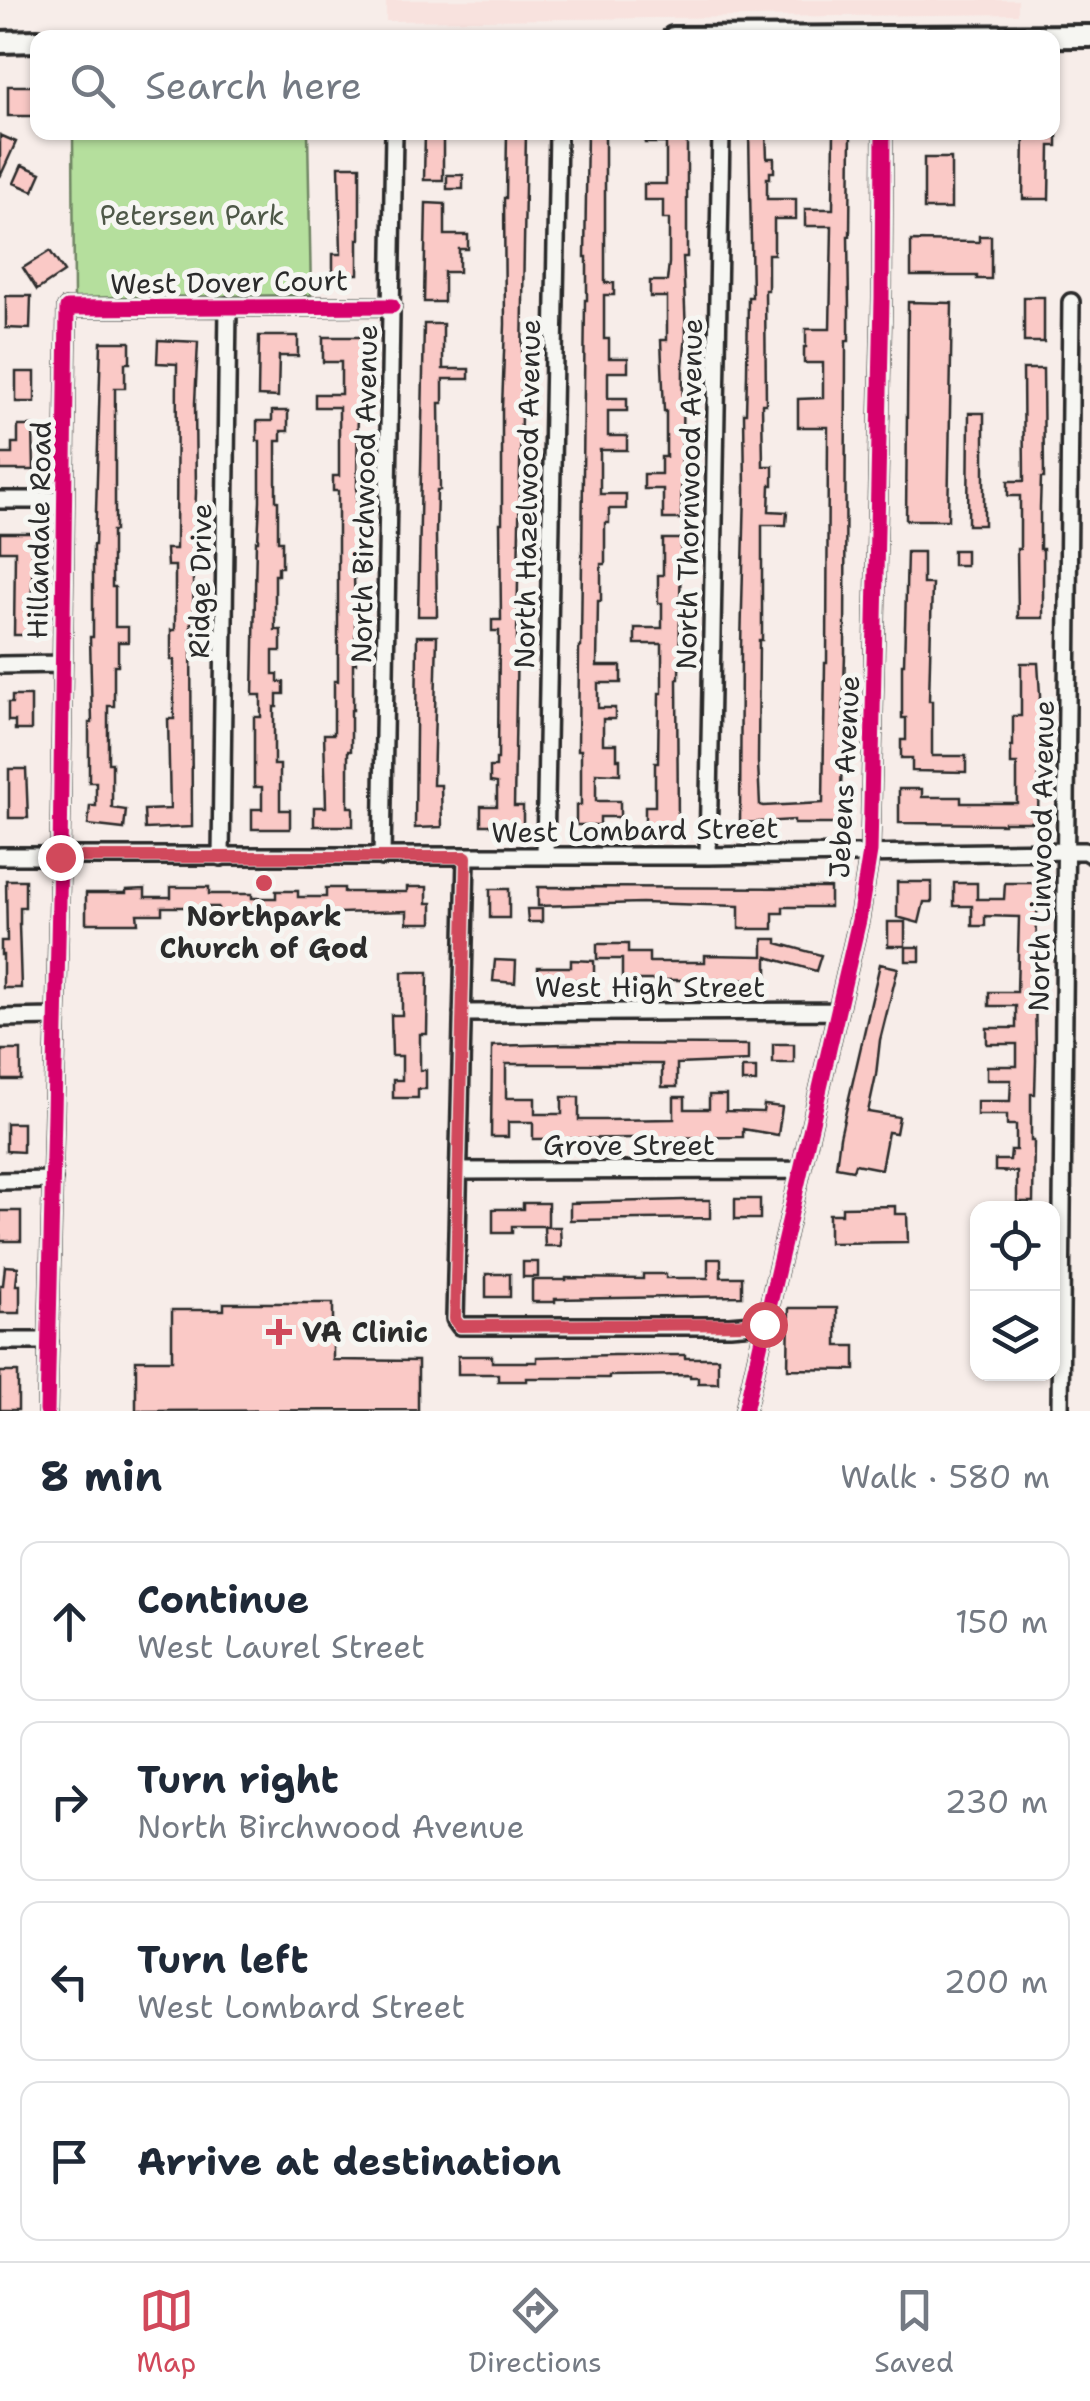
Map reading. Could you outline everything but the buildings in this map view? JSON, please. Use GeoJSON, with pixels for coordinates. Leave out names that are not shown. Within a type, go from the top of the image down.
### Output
{"type":"FeatureCollection","features":[{"type":"Feature","properties":{"kind":"street"},"geometry":{"type":"LineString","coordinates":[[1060,36],[1090,36]]}},
{"type":"Feature","properties":{"kind":"street"},"geometry":{"type":"LineString","coordinates":[[0,42],[30,42]]}},
{"type":"Feature","properties":{"kind":"street","name":"North Birchwood Avenue"},"geometry":{"type":"LineString","coordinates":[[382,857],[394,140]]}},
{"type":"Feature","properties":{"kind":"street","name":"North Hazelwood Avenue"},"geometry":{"type":"LineString","coordinates":[[545,856],[558,140]]}},
{"type":"Feature","properties":{"kind":"street","name":"North Thornwood Avenue"},"geometry":{"type":"LineString","coordinates":[[708,856],[721,140]]}},
{"type":"Feature","properties":{"kind":"street","name":"Jebens Avenue"},"geometry":{"type":"LineString","coordinates":[[745,1411],[859,920],[870,852],[883,140]]}},
{"type":"Feature","properties":{"kind":"street","name":"North Linwood Avenue"},"geometry":{"type":"LineString","coordinates":[[1060,1411],[1071,302]]}},
{"type":"Feature","properties":{"kind":"street","name":"Ridge Drive"},"geometry":{"type":"LineString","coordinates":[[221,857],[228,306]]}},
{"type":"Feature","properties":{"kind":"street","name":"West Dover Court"},"geometry":{"type":"LineString","coordinates":[[67,308],[392,306]]}},
{"type":"Feature","properties":{"kind":"street","name":"Hillandale Road"},"geometry":{"type":"LineString","coordinates":[[47,1411],[67,308]]}},
{"type":"Feature","properties":{"kind":"street"},"geometry":{"type":"LineString","coordinates":[[0,500],[64,500]]}},
{"type":"Feature","properties":{"kind":"street"},"geometry":{"type":"LineString","coordinates":[[0,665],[62,664]]}},
{"type":"Feature","properties":{"kind":"street","name":"West Lombard Street"},"geometry":{"type":"LineString","coordinates":[[0,856],[708,856],[1066,850],[1090,854]]}},
{"type":"Feature","properties":{"kind":"street"},"geometry":{"type":"LineString","coordinates":[[466,857],[455,1319],[460,1326],[764,1324]]}},
{"type":"Feature","properties":{"kind":"street","name":"West High Street"},"geometry":{"type":"LineString","coordinates":[[462,1013],[838,1011]]}},
{"type":"Feature","properties":{"kind":"street"},"geometry":{"type":"LineString","coordinates":[[0,1018],[56,1018]]}},
{"type":"Feature","properties":{"kind":"street","name":"Grove Street"},"geometry":{"type":"LineString","coordinates":[[458,1171],[801,1170]]}},
{"type":"Feature","properties":{"kind":"street"},"geometry":{"type":"LineString","coordinates":[[0,1180],[52,1180]]}},
{"type":"Feature","properties":{"kind":"street"},"geometry":{"type":"LineString","coordinates":[[0,1341],[49,1341]]}},
{"type":"Feature","properties":{"kind":"shaded area"},"geometry":{"type":"Polygon","coordinates":[[[386,0],[1018,0],[1018,14],[386,21],[386,0]]]}},
{"type":"Feature","properties":{"kind":"green space","name":"Petersen Park"},"geometry":{"type":"Polygon","coordinates":[[[73,140],[308,140],[311,295],[74,298],[73,140]]]}},
{"type":"Feature","properties":{"kind":"cycle path"},"geometry":{"type":"LineString","coordinates":[[745,1411],[859,920],[870,852],[883,140]]}},
{"type":"Feature","properties":{"kind":"cycle path"},"geometry":{"type":"LineString","coordinates":[[47,1411],[67,308],[392,306]]}},
{"type":"Feature","properties":{"kind":"place","name":"Northpark Church of God"},"geometry":{"type":"Point","coordinates":[264,883]}},
{"type":"Feature","properties":{"kind":"place","name":"VA Clinic"},"geometry":{"type":"Point","coordinates":[279,1332]}},
{"type":"Feature","properties":{"kind":"route"},"geometry":{"type":"LineString","coordinates":[[60,857],[466,857],[455,1319],[460,1326],[764,1324]]}}]}
